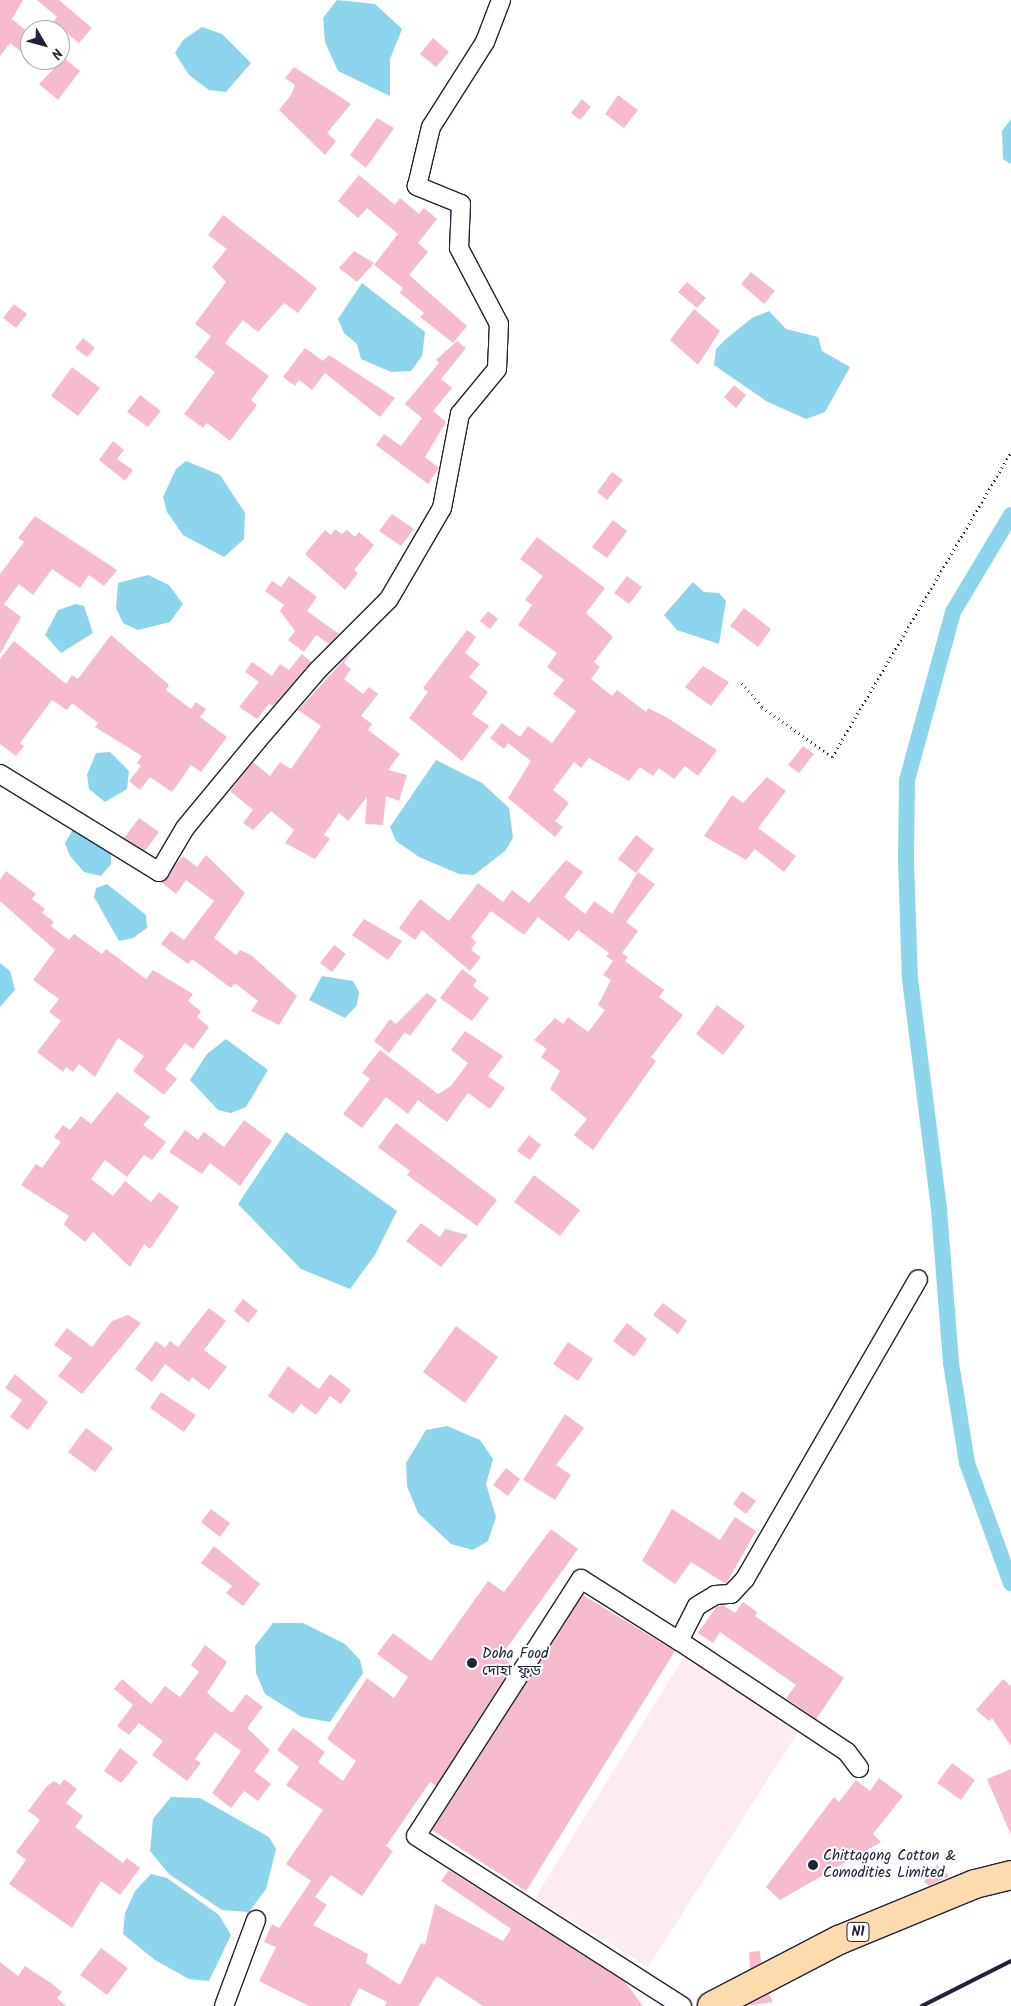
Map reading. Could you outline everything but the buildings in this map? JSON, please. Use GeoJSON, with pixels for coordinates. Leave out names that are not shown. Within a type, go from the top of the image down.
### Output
{"type":"FeatureCollection","features":[{"type":"Feature","properties":{"kind":"highway","name":"N1"},"geometry":{"type":"LineString","coordinates":[[712,2006],[840,1940],[975,1884],[1011,1874]]}},
{"type":"Feature","properties":{"kind":"street"},"geometry":{"type":"LineString","coordinates":[[0,774],[159,872],[185,828],[257,741],[318,670],[389,599],[442,508],[460,414],[497,369],[499,324],[459,248],[461,204],[417,186],[431,127],[485,42],[501,0]]}},
{"type":"Feature","properties":{"kind":"street"},"geometry":{"type":"LineString","coordinates":[[679,1641],[697,1606],[715,1595],[731,1594],[745,1579],[918,1279]]}},
{"type":"Feature","properties":{"kind":"street"},"geometry":{"type":"LineString","coordinates":[[682,2006],[416,1836],[580,1579],[679,1641],[847,1752],[859,1768]]}},
{"type":"Feature","properties":{"kind":"street"},"geometry":{"type":"LineString","coordinates":[[224,2006],[256,1920]]}},
{"type":"Feature","properties":{"kind":"path"},"geometry":{"type":"LineString","coordinates":[[742,683],[762,708],[832,757],[1011,452]]}},
{"type":"Feature","properties":{"kind":"shaded area"},"geometry":{"type":"Polygon","coordinates":[[[685,1655],[800,1729],[648,1967],[535,1898],[685,1655]]]}},
{"type":"Feature","properties":{"kind":"water"},"geometry":{"type":"Polygon","coordinates":[[[337,0],[375,4],[402,29],[390,59],[390,96],[338,71],[325,42],[323,18],[337,0]]]}},
{"type":"Feature","properties":{"kind":"water"},"geometry":{"type":"Polygon","coordinates":[[[202,27],[222,34],[251,63],[226,92],[209,90],[189,75],[175,53],[183,40],[202,27]]]}},
{"type":"Feature","properties":{"kind":"water"},"geometry":{"type":"Polygon","coordinates":[[[1011,119],[1011,164],[1003,159],[1002,131],[1011,119]]]}},
{"type":"Feature","properties":{"kind":"water"},"geometry":{"type":"Polygon","coordinates":[[[362,283],[425,332],[422,356],[411,371],[391,372],[361,359],[357,344],[344,333],[338,319],[362,283]]]}},
{"type":"Feature","properties":{"kind":"water"},"geometry":{"type":"Polygon","coordinates":[[[769,311],[786,329],[818,337],[822,351],[850,367],[825,412],[806,419],[766,401],[714,365],[716,349],[726,339],[752,318],[769,311]]]}},
{"type":"Feature","properties":{"kind":"water"},"geometry":{"type":"Polygon","coordinates":[[[186,461],[220,475],[245,513],[244,539],[224,557],[183,535],[167,512],[163,497],[176,469],[186,461]]]}},
{"type":"Feature","properties":{"kind":"water"},"geometry":{"type":"Polygon","coordinates":[[[148,575],[169,585],[183,604],[170,622],[138,630],[123,623],[116,608],[118,583],[148,575]]]}},
{"type":"Feature","properties":{"kind":"water"},"geometry":{"type":"Polygon","coordinates":[[[693,582],[704,592],[719,593],[726,601],[719,644],[677,630],[664,615],[693,582]]]}},
{"type":"Feature","properties":{"kind":"water"},"geometry":{"type":"Polygon","coordinates":[[[76,604],[84,606],[93,633],[61,653],[45,635],[58,610],[76,604]]]}},
{"type":"Feature","properties":{"kind":"water"},"geometry":{"type":"Polygon","coordinates":[[[110,752],[129,771],[127,789],[105,802],[89,789],[87,775],[96,753],[110,752]]]}},
{"type":"Feature","properties":{"kind":"water"},"geometry":{"type":"Polygon","coordinates":[[[436,760],[482,783],[509,808],[513,838],[505,851],[474,875],[459,874],[419,857],[396,841],[390,827],[436,760]]]}},
{"type":"Feature","properties":{"kind":"water"},"geometry":{"type":"Polygon","coordinates":[[[75,826],[111,853],[111,864],[101,876],[84,872],[70,856],[65,843],[75,826]]]}},
{"type":"Feature","properties":{"kind":"water"},"geometry":{"type":"Polygon","coordinates":[[[107,884],[146,915],[147,928],[133,938],[119,941],[94,897],[96,888],[107,884]]]}},
{"type":"Feature","properties":{"kind":"water"},"geometry":{"type":"Polygon","coordinates":[[[0,963],[10,971],[15,990],[0,1007],[0,963]]]}},
{"type":"Feature","properties":{"kind":"water"},"geometry":{"type":"Polygon","coordinates":[[[322,976],[353,981],[359,992],[357,1005],[345,1018],[309,1000],[322,976]]]}},
{"type":"Feature","properties":{"kind":"water"},"geometry":{"type":"Polygon","coordinates":[[[226,1039],[268,1070],[246,1107],[231,1113],[218,1110],[190,1080],[207,1054],[226,1039]]]}},
{"type":"Feature","properties":{"kind":"water"},"geometry":{"type":"Polygon","coordinates":[[[286,1132],[397,1211],[375,1255],[350,1289],[301,1269],[238,1204],[286,1132]]]}},
{"type":"Feature","properties":{"kind":"water"},"geometry":{"type":"Polygon","coordinates":[[[447,1426],[480,1440],[493,1459],[486,1484],[496,1517],[488,1541],[473,1550],[451,1544],[418,1513],[407,1486],[406,1463],[426,1430],[447,1426]]]}},
{"type":"Feature","properties":{"kind":"water"},"geometry":{"type":"Polygon","coordinates":[[[273,1623],[303,1623],[345,1644],[360,1660],[363,1673],[330,1722],[302,1717],[265,1694],[256,1673],[255,1646],[273,1623]]]}},
{"type":"Feature","properties":{"kind":"water"},"geometry":{"type":"Polygon","coordinates":[[[171,1797],[200,1798],[269,1837],[276,1849],[266,1889],[249,1912],[222,1910],[169,1874],[150,1851],[153,1819],[171,1797]]]}},
{"type":"Feature","properties":{"kind":"water"},"geometry":{"type":"Polygon","coordinates":[[[151,1874],[167,1878],[219,1915],[231,1935],[209,1981],[189,1979],[155,1960],[123,1934],[125,1913],[135,1891],[151,1874]]]}},
{"type":"Feature","properties":{"kind":"waterway"},"geometry":{"type":"LineString","coordinates":[[1011,515],[953,612],[907,780],[906,861],[910,979],[939,1210],[951,1363],[967,1463],[1011,1583]]}},
{"type":"Feature","properties":{"kind":"railway"},"geometry":{"type":"LineString","coordinates":[[922,2006],[1011,1961]]}},
{"type":"Feature","properties":{"kind":"place","name":"Doha Food দোহা ফুড"},"geometry":{"type":"Point","coordinates":[472,1663]}},
{"type":"Feature","properties":{"kind":"place","name":"Chittagong Cotton & Comodities Limited"},"geometry":{"type":"Point","coordinates":[813,1865]}}]}
